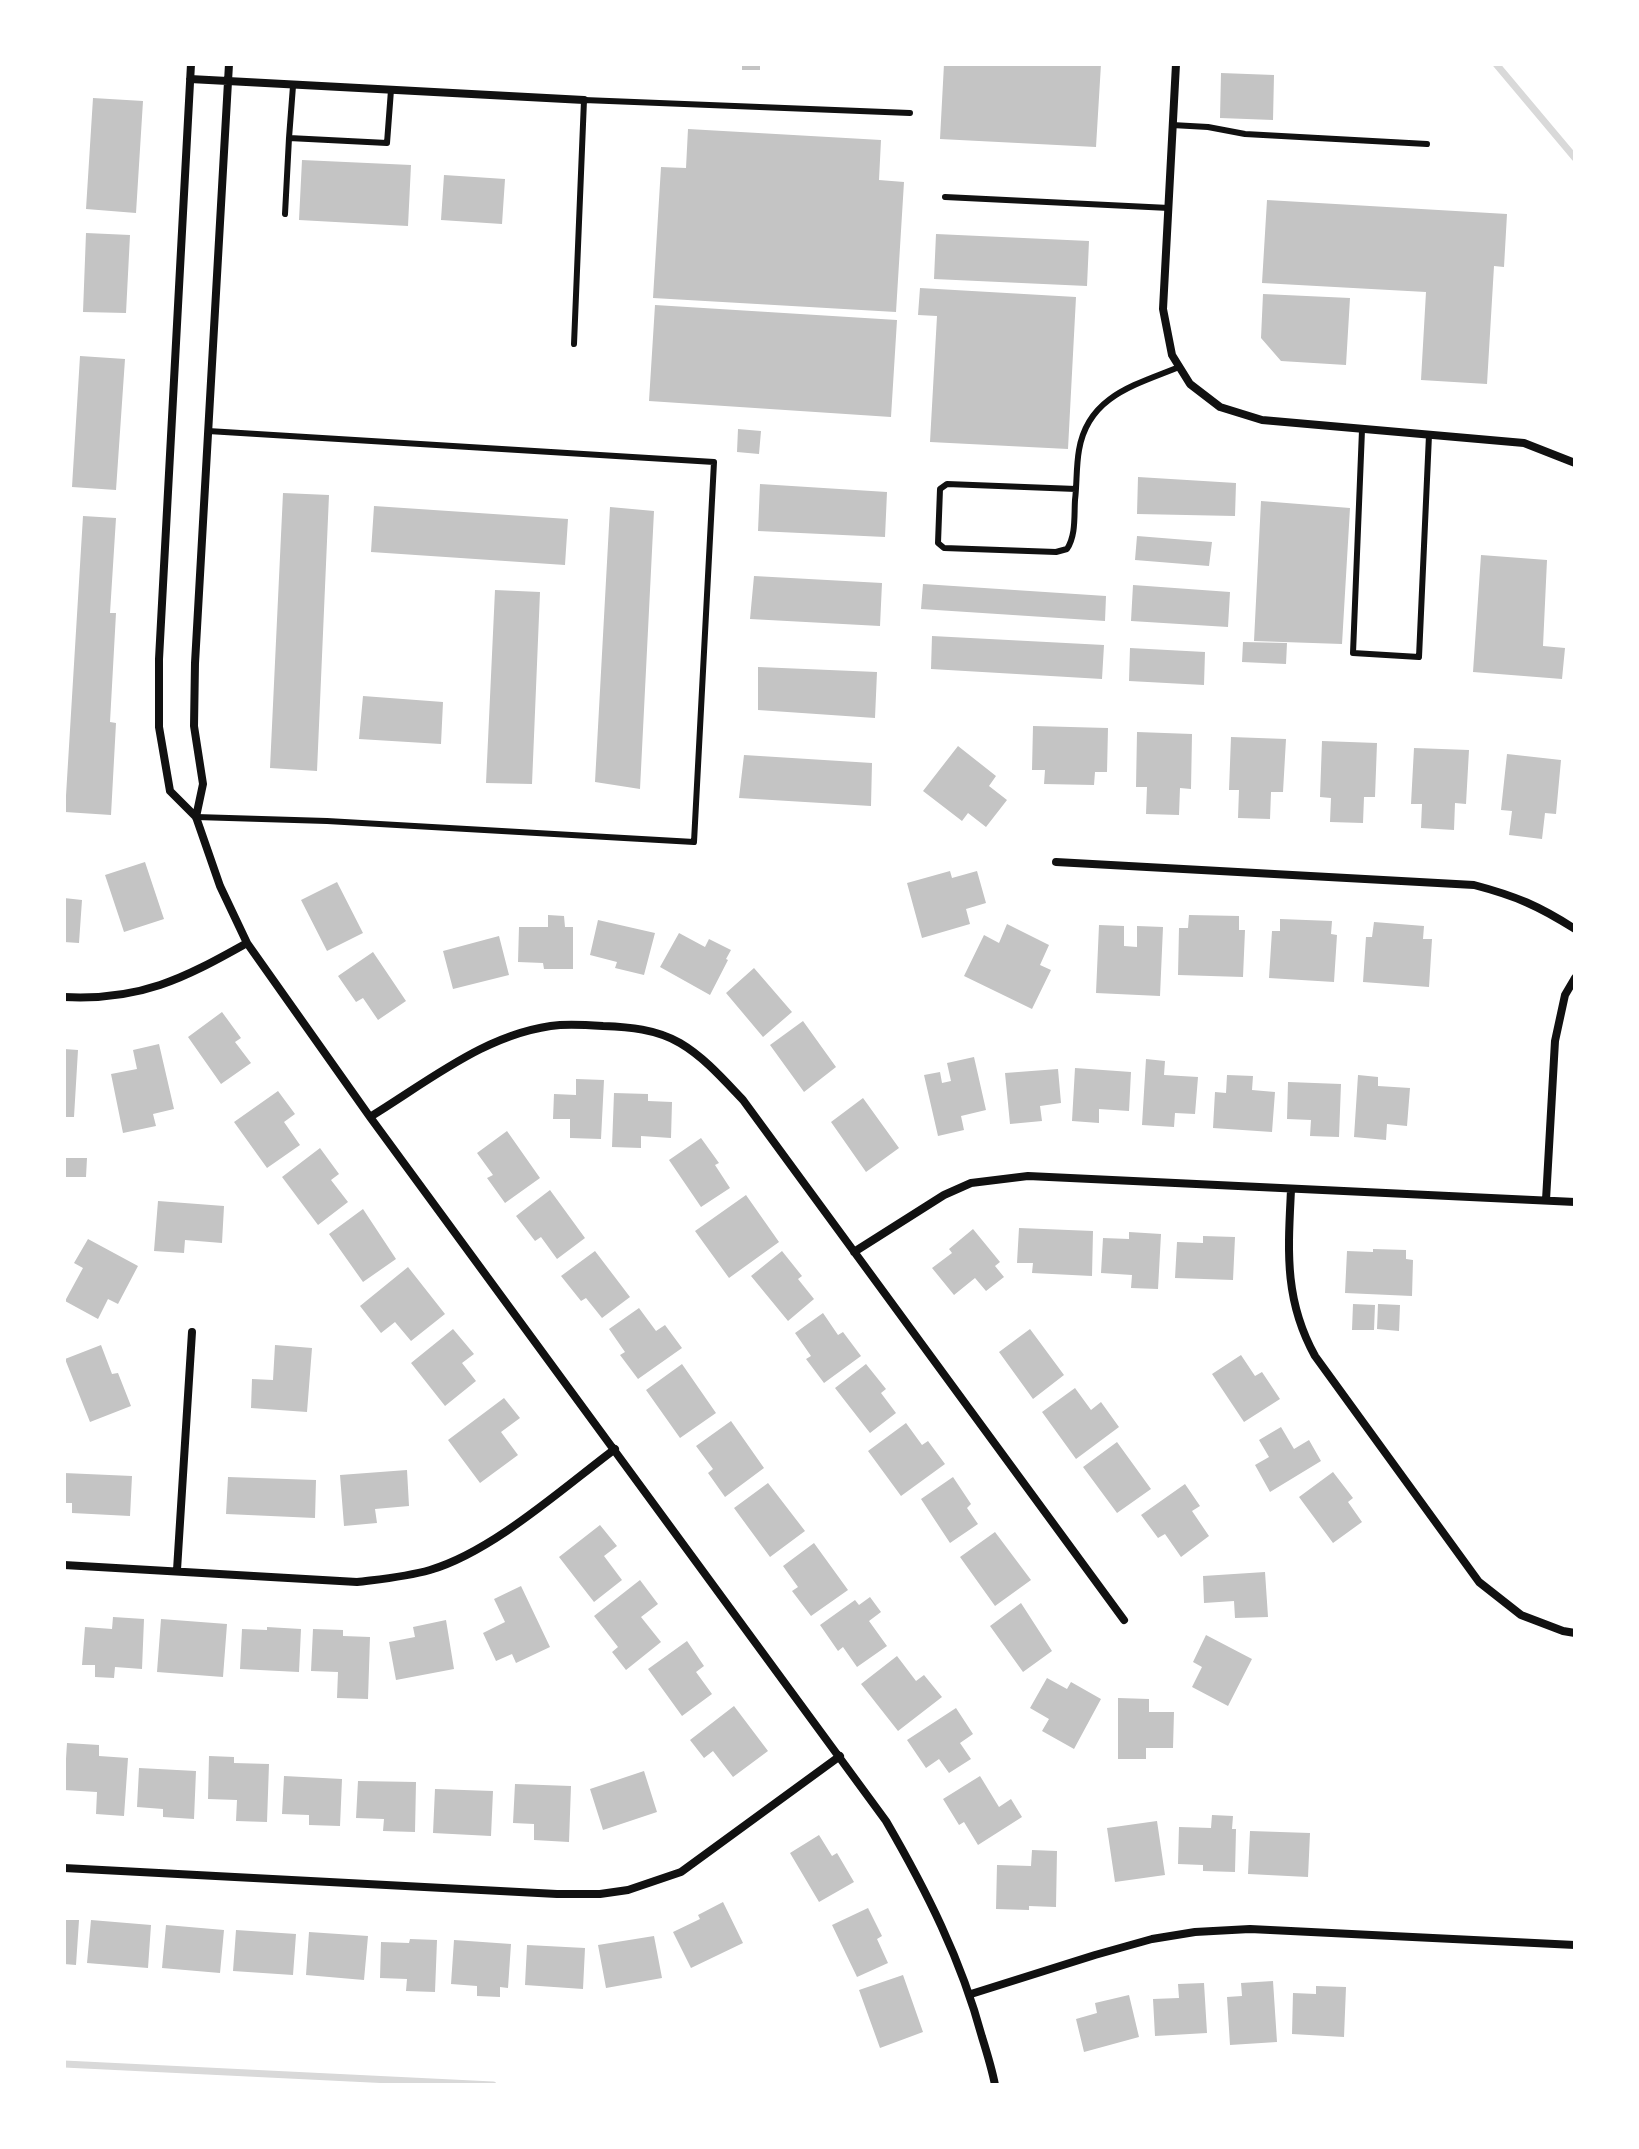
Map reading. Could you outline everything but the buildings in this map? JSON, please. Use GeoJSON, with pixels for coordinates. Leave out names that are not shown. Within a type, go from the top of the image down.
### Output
{"type":"FeatureCollection","features":[{"type":"Feature","properties":{"kind":"street"},"geometry":{"type":"LineString","coordinates":[[191,64],[159,659],[159,713],[170,791],[196,817],[220,886],[247,943],[370,1117],[886,1821],[922,1883],[949,1939],[971,1994],[995,2085]]}},
{"type":"Feature","properties":{"kind":"street"},"geometry":{"type":"LineString","coordinates":[[196,817],[203,784],[194,726],[195,663],[229,64]]}},
{"type":"Feature","properties":{"kind":"street"},"geometry":{"type":"LineString","coordinates":[[1176,64],[1163,309],[1172,355],[1190,384],[1220,407],[1262,420],[1524,443],[1575,463]]}},
{"type":"Feature","properties":{"kind":"street"},"geometry":{"type":"LineString","coordinates":[[190,79],[584,100]]}},
{"type":"Feature","properties":{"kind":"street"},"geometry":{"type":"LineString","coordinates":[[1056,862],[1474,885],[1541,907],[1575,929]]}},
{"type":"Feature","properties":{"kind":"street"},"geometry":{"type":"LineString","coordinates":[[64,997],[114,997],[141,992],[207,966],[247,943]]}},
{"type":"Feature","properties":{"kind":"street"},"geometry":{"type":"LineString","coordinates":[[1546,1200],[1555,1041],[1565,995],[1575,978]]}},
{"type":"Feature","properties":{"kind":"street"},"geometry":{"type":"LineString","coordinates":[[370,1117],[472,1053],[505,1037],[561,1025],[622,1027],[651,1031],[680,1043],[703,1060],[743,1100],[1124,1620]]}},
{"type":"Feature","properties":{"kind":"street"},"geometry":{"type":"LineString","coordinates":[[854,1252],[944,1195],[971,1183],[1000,1178],[1059,1176],[1575,1202]]}},
{"type":"Feature","properties":{"kind":"street"},"geometry":{"type":"LineString","coordinates":[[1291,1190],[1289,1280],[1303,1335],[1315,1356],[1479,1582],[1521,1615],[1575,1633]]}},
{"type":"Feature","properties":{"kind":"street"},"geometry":{"type":"LineString","coordinates":[[177,1570],[192,1332]]}},
{"type":"Feature","properties":{"kind":"street"},"geometry":{"type":"LineString","coordinates":[[64,1565],[357,1582],[430,1570],[484,1546],[615,1449]]}},
{"type":"Feature","properties":{"kind":"street"},"geometry":{"type":"LineString","coordinates":[[64,1868],[557,1894],[600,1894],[628,1890],[681,1872],[840,1756]]}},
{"type":"Feature","properties":{"kind":"street"},"geometry":{"type":"LineString","coordinates":[[971,1994],[1152,1939],[1195,1932],[1250,1929],[1575,1945]]}},
{"type":"Feature","properties":{"kind":"lane"},"geometry":{"type":"LineString","coordinates":[[285,214],[293,86]]}},
{"type":"Feature","properties":{"kind":"lane"},"geometry":{"type":"LineString","coordinates":[[289,138],[387,143],[391,90]]}},
{"type":"Feature","properties":{"kind":"lane"},"geometry":{"type":"LineString","coordinates":[[574,344],[584,100],[910,113]]}},
{"type":"Feature","properties":{"kind":"lane"},"geometry":{"type":"LineString","coordinates":[[1172,125],[1208,127],[1245,134],[1427,144]]}},
{"type":"Feature","properties":{"kind":"lane"},"geometry":{"type":"LineString","coordinates":[[945,197],[1169,208]]}},
{"type":"Feature","properties":{"kind":"lane"},"geometry":{"type":"LineString","coordinates":[[1076,489],[947,484],[940,489],[938,543],[944,548],[1056,552],[1067,549],[1072,540],[1076,489],[1079,449],[1088,424],[1101,404],[1179,367]]}},
{"type":"Feature","properties":{"kind":"lane"},"geometry":{"type":"LineString","coordinates":[[1362,430],[1353,653],[1419,657],[1429,435]]}},
{"type":"Feature","properties":{"kind":"lane"},"geometry":{"type":"LineString","coordinates":[[196,817],[327,821],[694,842],[714,462],[208,431]]}},
{"type":"Feature","properties":{"kind":"waterway"},"geometry":{"type":"LineString","coordinates":[[1496,64],[1575,158]]}},
{"type":"Feature","properties":{"kind":"waterway"},"geometry":{"type":"LineString","coordinates":[[64,2064],[493,2085]]}}]}
